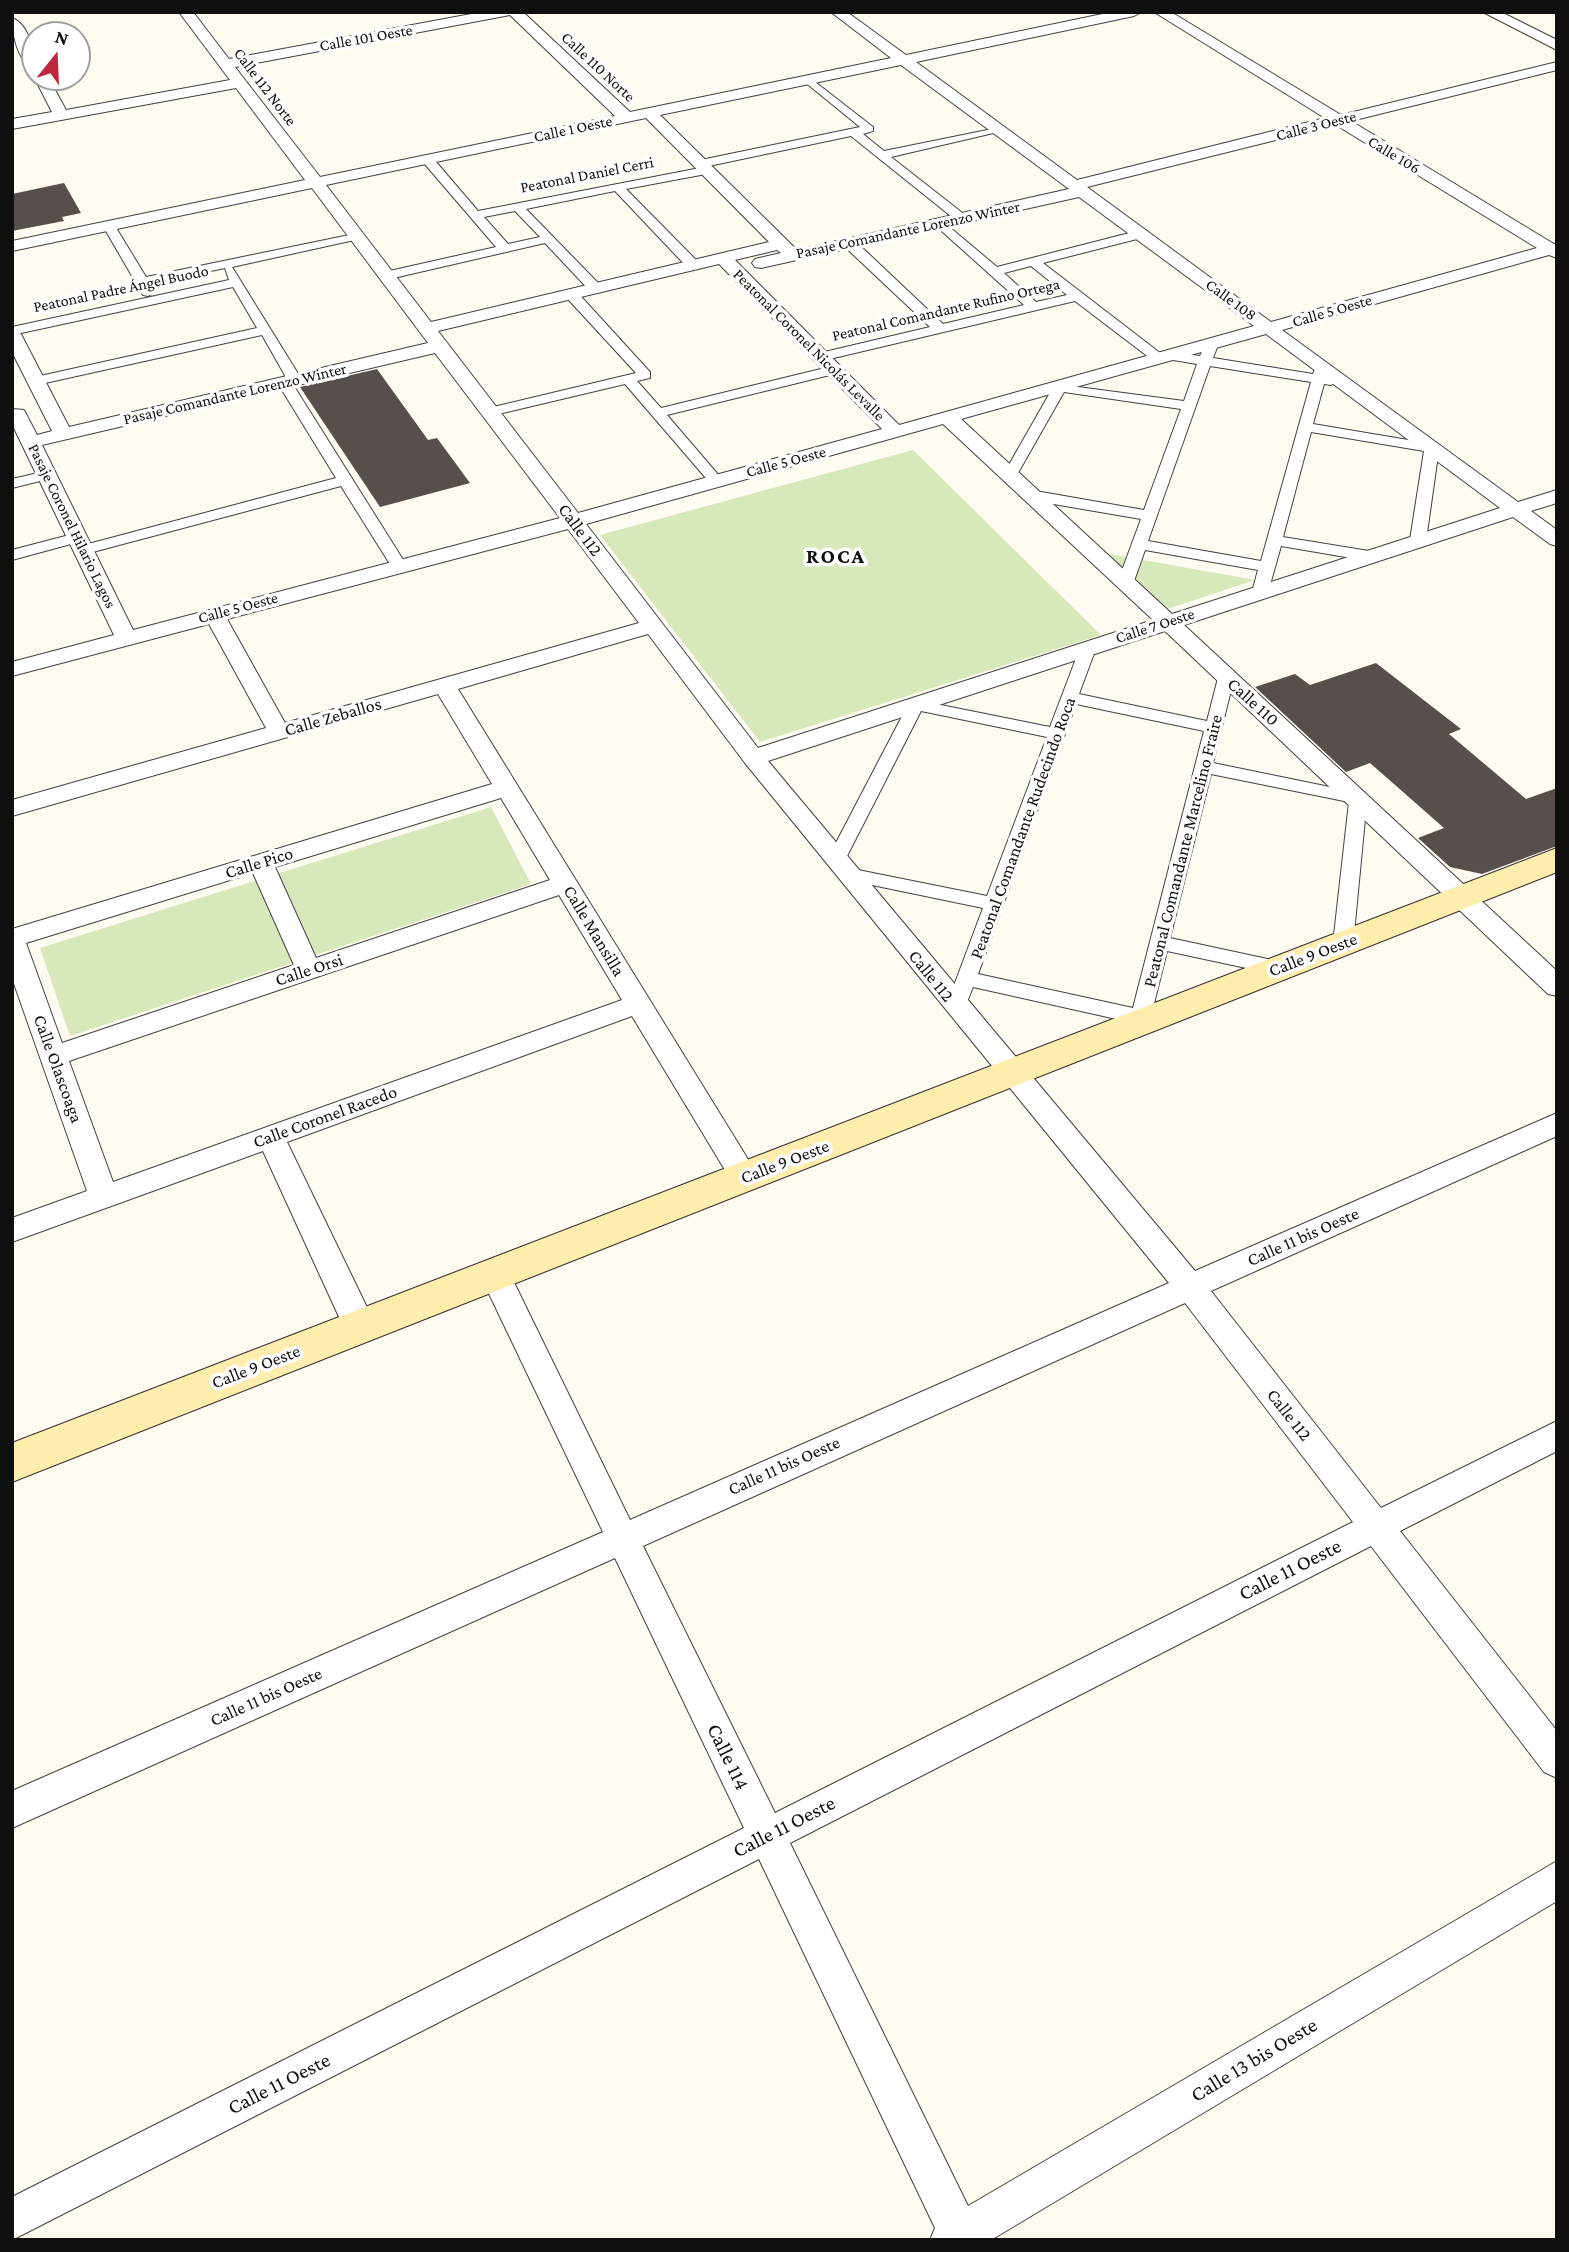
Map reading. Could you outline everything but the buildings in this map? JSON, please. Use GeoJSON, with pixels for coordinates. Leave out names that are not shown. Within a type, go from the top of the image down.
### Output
{"type":"FeatureCollection","features":[{"type":"Feature","properties":{"kind":"main road","name":"Calle 9 Oeste"},"geometry":{"type":"LineString","coordinates":[[12,1463],[1557,859]]}},
{"type":"Feature","properties":{"kind":"street","name":"Calle 112 Norte"},"geometry":{"type":"LineString","coordinates":[[186,12],[316,183]]}},
{"type":"Feature","properties":{"kind":"street","name":"Calle 101 Oeste"},"geometry":{"type":"LineString","coordinates":[[226,64],[506,12]]}},
{"type":"Feature","properties":{"kind":"street","name":"Calle 110 Norte"},"geometry":{"type":"LineString","coordinates":[[515,12],[627,118]]}},
{"type":"Feature","properties":{"kind":"street","name":"Calle 108"},"geometry":{"type":"LineString","coordinates":[[838,12],[1270,329],[1320,373],[1343,383],[1557,540]]}},
{"type":"Feature","properties":{"kind":"street","name":"Calle 1 Oeste"},"geometry":{"type":"LineString","coordinates":[[12,246],[1134,12]]}},
{"type":"Feature","properties":{"kind":"street","name":"Calle 106"},"geometry":{"type":"LineString","coordinates":[[1161,12],[1555,250]]}},
{"type":"Feature","properties":{"kind":"street"},"geometry":{"type":"LineString","coordinates":[[1490,12],[1557,47]]}},
{"type":"Feature","properties":{"kind":"street"},"geometry":{"type":"LineString","coordinates":[[12,22],[21,39]]}},
{"type":"Feature","properties":{"kind":"street","name":"Calle 3 Oeste"},"geometry":{"type":"LineString","coordinates":[[1079,188],[1557,66]]}},
{"type":"Feature","properties":{"kind":"street","name":"Peatonal Daniel Cerri"},"geometry":{"type":"LineString","coordinates":[[475,215],[617,187],[869,129],[810,81]]}},
{"type":"Feature","properties":{"kind":"street"},"geometry":{"type":"LineString","coordinates":[[12,124],[241,83]]}},
{"type":"Feature","properties":{"kind":"street"},"geometry":{"type":"LineString","coordinates":[[48,91],[61,115]]}},
{"type":"Feature","properties":{"kind":"street"},"geometry":{"type":"LineString","coordinates":[[650,114],[787,250]]}},
{"type":"Feature","properties":{"kind":"street"},"geometry":{"type":"LineString","coordinates":[[882,155],[998,129]]}},
{"type":"Feature","properties":{"kind":"street"},"geometry":{"type":"LineString","coordinates":[[853,132],[961,218]]}},
{"type":"Feature","properties":{"kind":"street"},"geometry":{"type":"LineString","coordinates":[[428,159],[505,249]]}},
{"type":"Feature","properties":{"kind":"street","name":"Calle 112"},"geometry":{"type":"LineString","coordinates":[[316,183],[753,758],[1190,1287],[1557,1760]]}},
{"type":"Feature","properties":{"kind":"street"},"geometry":{"type":"LineString","coordinates":[[617,187],[693,265]]}},
{"type":"Feature","properties":{"kind":"street","name":"Pasaje Comandante Lorenzo Winter"},"geometry":{"type":"LineString","coordinates":[[426,329],[693,265],[728,263],[787,250],[849,243],[1079,188]]}},
{"type":"Feature","properties":{"kind":"street"},"geometry":{"type":"LineString","coordinates":[[517,206],[595,288]]}},
{"type":"Feature","properties":{"kind":"street"},"geometry":{"type":"LineString","coordinates":[[940,223],[1034,307]]}},
{"type":"Feature","properties":{"kind":"street"},"geometry":{"type":"LineString","coordinates":[[109,226],[153,300]]}},
{"type":"Feature","properties":{"kind":"street","name":"Peatonal Comandante Rufino Ortega"},"geometry":{"type":"LineString","coordinates":[[994,272],[1141,234]]}},
{"type":"Feature","properties":{"kind":"street","name":"Peatonal Padre Ángel Buodo"},"geometry":{"type":"LineString","coordinates":[[143,282],[355,236]]}},
{"type":"Feature","properties":{"kind":"street"},"geometry":{"type":"LineString","coordinates":[[385,276],[548,239]]}},
{"type":"Feature","properties":{"kind":"street"},"geometry":{"type":"LineString","coordinates":[[849,243],[940,329]]}},
{"type":"Feature","properties":{"kind":"street","name":"Calle 5 Oeste"},"geometry":{"type":"LineString","coordinates":[[12,669],[573,521],[1165,358],[1208,353],[1270,329],[1555,250]]}},
{"type":"Feature","properties":{"kind":"street"},"geometry":{"type":"LineString","coordinates":[[1033,262],[1165,358]]}},
{"type":"Feature","properties":{"kind":"street","name":"Peatonal Coronel Nicolás Levalle"},"geometry":{"type":"LineString","coordinates":[[728,263],[895,432]]}},
{"type":"Feature","properties":{"kind":"street"},"geometry":{"type":"LineString","coordinates":[[227,264],[346,481],[399,566]]}},
{"type":"Feature","properties":{"kind":"street","name":"Peatonal Padre Ángel Buodo"},"geometry":{"type":"LineString","coordinates":[[12,332],[237,282]]}},
{"type":"Feature","properties":{"kind":"street"},"geometry":{"type":"LineString","coordinates":[[490,412],[645,375],[572,294]]}},
{"type":"Feature","properties":{"kind":"street","name":"Peatonal Comandante Rufino Ortega"},"geometry":{"type":"LineString","coordinates":[[657,413],[940,329],[1078,296]]}},
{"type":"Feature","properties":{"kind":"street"},"geometry":{"type":"LineString","coordinates":[[36,381],[265,330]]}},
{"type":"Feature","properties":{"kind":"street","name":"Pasaje Coronel Hilario Lagos"},"geometry":{"type":"LineString","coordinates":[[12,332],[63,434]]}},
{"type":"Feature","properties":{"kind":"street","name":"Pasaje Comandante Lorenzo Winter"},"geometry":{"type":"LineString","coordinates":[[31,442],[439,346]]}},
{"type":"Feature","properties":{"kind":"street"},"geometry":{"type":"LineString","coordinates":[[1125,584],[1208,353],[1320,373],[1260,592]]}},
{"type":"Feature","properties":{"kind":"street"},"geometry":{"type":"LineString","coordinates":[[628,379],[716,481]]}},
{"type":"Feature","properties":{"kind":"street"},"geometry":{"type":"LineString","coordinates":[[1009,477],[1060,387],[1188,406]]}},
{"type":"Feature","properties":{"kind":"street"},"geometry":{"type":"LineString","coordinates":[[15,415],[49,407]]}},
{"type":"Feature","properties":{"kind":"street","name":"Pasaje Coronel Hilario Lagos"},"geometry":{"type":"LineString","coordinates":[[15,415],[31,442],[126,638]]}},
{"type":"Feature","properties":{"kind":"street","name":"Calle 110"},"geometry":{"type":"LineString","coordinates":[[948,418],[1358,798],[1557,987]]}},
{"type":"Feature","properties":{"kind":"street"},"geometry":{"type":"LineString","coordinates":[[1305,427],[1432,448],[1418,540]]}},
{"type":"Feature","properties":{"kind":"street"},"geometry":{"type":"LineString","coordinates":[[12,484],[47,475]]}},
{"type":"Feature","properties":{"kind":"street"},"geometry":{"type":"LineString","coordinates":[[12,555],[80,544],[346,481]]}},
{"type":"Feature","properties":{"kind":"street"},"geometry":{"type":"LineString","coordinates":[[1030,495],[1150,516]]}},
{"type":"Feature","properties":{"kind":"street","name":"Calle 7 Oeste"},"geometry":{"type":"LineString","coordinates":[[753,758],[1557,496]]}},
{"type":"Feature","properties":{"kind":"street"},"geometry":{"type":"LineString","coordinates":[[1275,540],[1369,556]]}},
{"type":"Feature","properties":{"kind":"street"},"geometry":{"type":"LineString","coordinates":[[1139,544],[1268,567]]}},
{"type":"Feature","properties":{"kind":"street"},"geometry":{"type":"LineString","coordinates":[[214,614],[279,732]]}},
{"type":"Feature","properties":{"kind":"street","name":"Calle Zeballos"},"geometry":{"type":"LineString","coordinates":[[12,808],[653,626]]}},
{"type":"Feature","properties":{"kind":"street","name":"Peatonal Comandante Rudecindo Roca"},"geometry":{"type":"LineString","coordinates":[[956,1007],[1088,648]]}},
{"type":"Feature","properties":{"kind":"street","name":"Peatonal Comandante Marcelino Fraire"},"geometry":{"type":"LineString","coordinates":[[1140,1020],[1226,678]]}},
{"type":"Feature","properties":{"kind":"street","name":"Calle Mansilla"},"geometry":{"type":"LineString","coordinates":[[444,685],[744,1177]]}},
{"type":"Feature","properties":{"kind":"street"},"geometry":{"type":"LineString","coordinates":[[1071,698],[1214,728]]}},
{"type":"Feature","properties":{"kind":"street"},"geometry":{"type":"LineString","coordinates":[[994,904],[842,867],[916,705],[1058,734]]}},
{"type":"Feature","properties":{"kind":"street"},"geometry":{"type":"LineString","coordinates":[[1204,767],[1358,798],[1343,944]]}},
{"type":"Feature","properties":{"kind":"street","name":"Calle Pico"},"geometry":{"type":"LineString","coordinates":[[12,939],[506,788]]}},
{"type":"Feature","properties":{"kind":"street"},"geometry":{"type":"LineString","coordinates":[[260,862],[309,970]]}},
{"type":"Feature","properties":{"kind":"street","name":"Calle Orsi"},"geometry":{"type":"LineString","coordinates":[[53,1055],[565,884]]}},
{"type":"Feature","properties":{"kind":"street","name":"Calle Olascoaga"},"geometry":{"type":"LineString","coordinates":[[12,939],[104,1197]]}},
{"type":"Feature","properties":{"kind":"street"},"geometry":{"type":"LineString","coordinates":[[1160,943],[1279,968]]}},
{"type":"Feature","properties":{"kind":"street"},"geometry":{"type":"LineString","coordinates":[[967,979],[1140,1020]]}},
{"type":"Feature","properties":{"kind":"street","name":"Calle Coronel Racedo"},"geometry":{"type":"LineString","coordinates":[[12,1230],[638,1004]]}},
{"type":"Feature","properties":{"kind":"street","name":"Calle 11 bis Oeste"},"geometry":{"type":"LineString","coordinates":[[12,1810],[1557,1124]]}},
{"type":"Feature","properties":{"kind":"street"},"geometry":{"type":"LineString","coordinates":[[271,1137],[350,1308],[361,1326]]}},
{"type":"Feature","properties":{"kind":"street","name":"Calle 114"},"geometry":{"type":"LineString","coordinates":[[495,1275],[958,2238]]}},
{"type":"Feature","properties":{"kind":"street","name":"Calle 11 Oeste"},"geometry":{"type":"LineString","coordinates":[[12,2219],[1557,1435]]}},
{"type":"Feature","properties":{"kind":"street","name":"Calle 13 bis Oeste"},"geometry":{"type":"LineString","coordinates":[[958,2238],[1557,1880]]}},
{"type":"Feature","properties":{"kind":"green space"},"geometry":{"type":"Polygon","coordinates":[[[913,450],[1101,635],[760,742],[600,535],[913,450]]]}},
{"type":"Feature","properties":{"kind":"green space"},"geometry":{"type":"Polygon","coordinates":[[[1099,552],[1255,580],[1155,613],[1099,552]]]}},
{"type":"Feature","properties":{"kind":"green space"},"geometry":{"type":"Polygon","coordinates":[[[491,807],[531,884],[70,1036],[40,948],[491,807]]]}},
{"type":"Feature","properties":{"kind":"district","name":"ROCA"},"geometry":{"type":"Point","coordinates":[836,557]}}]}
